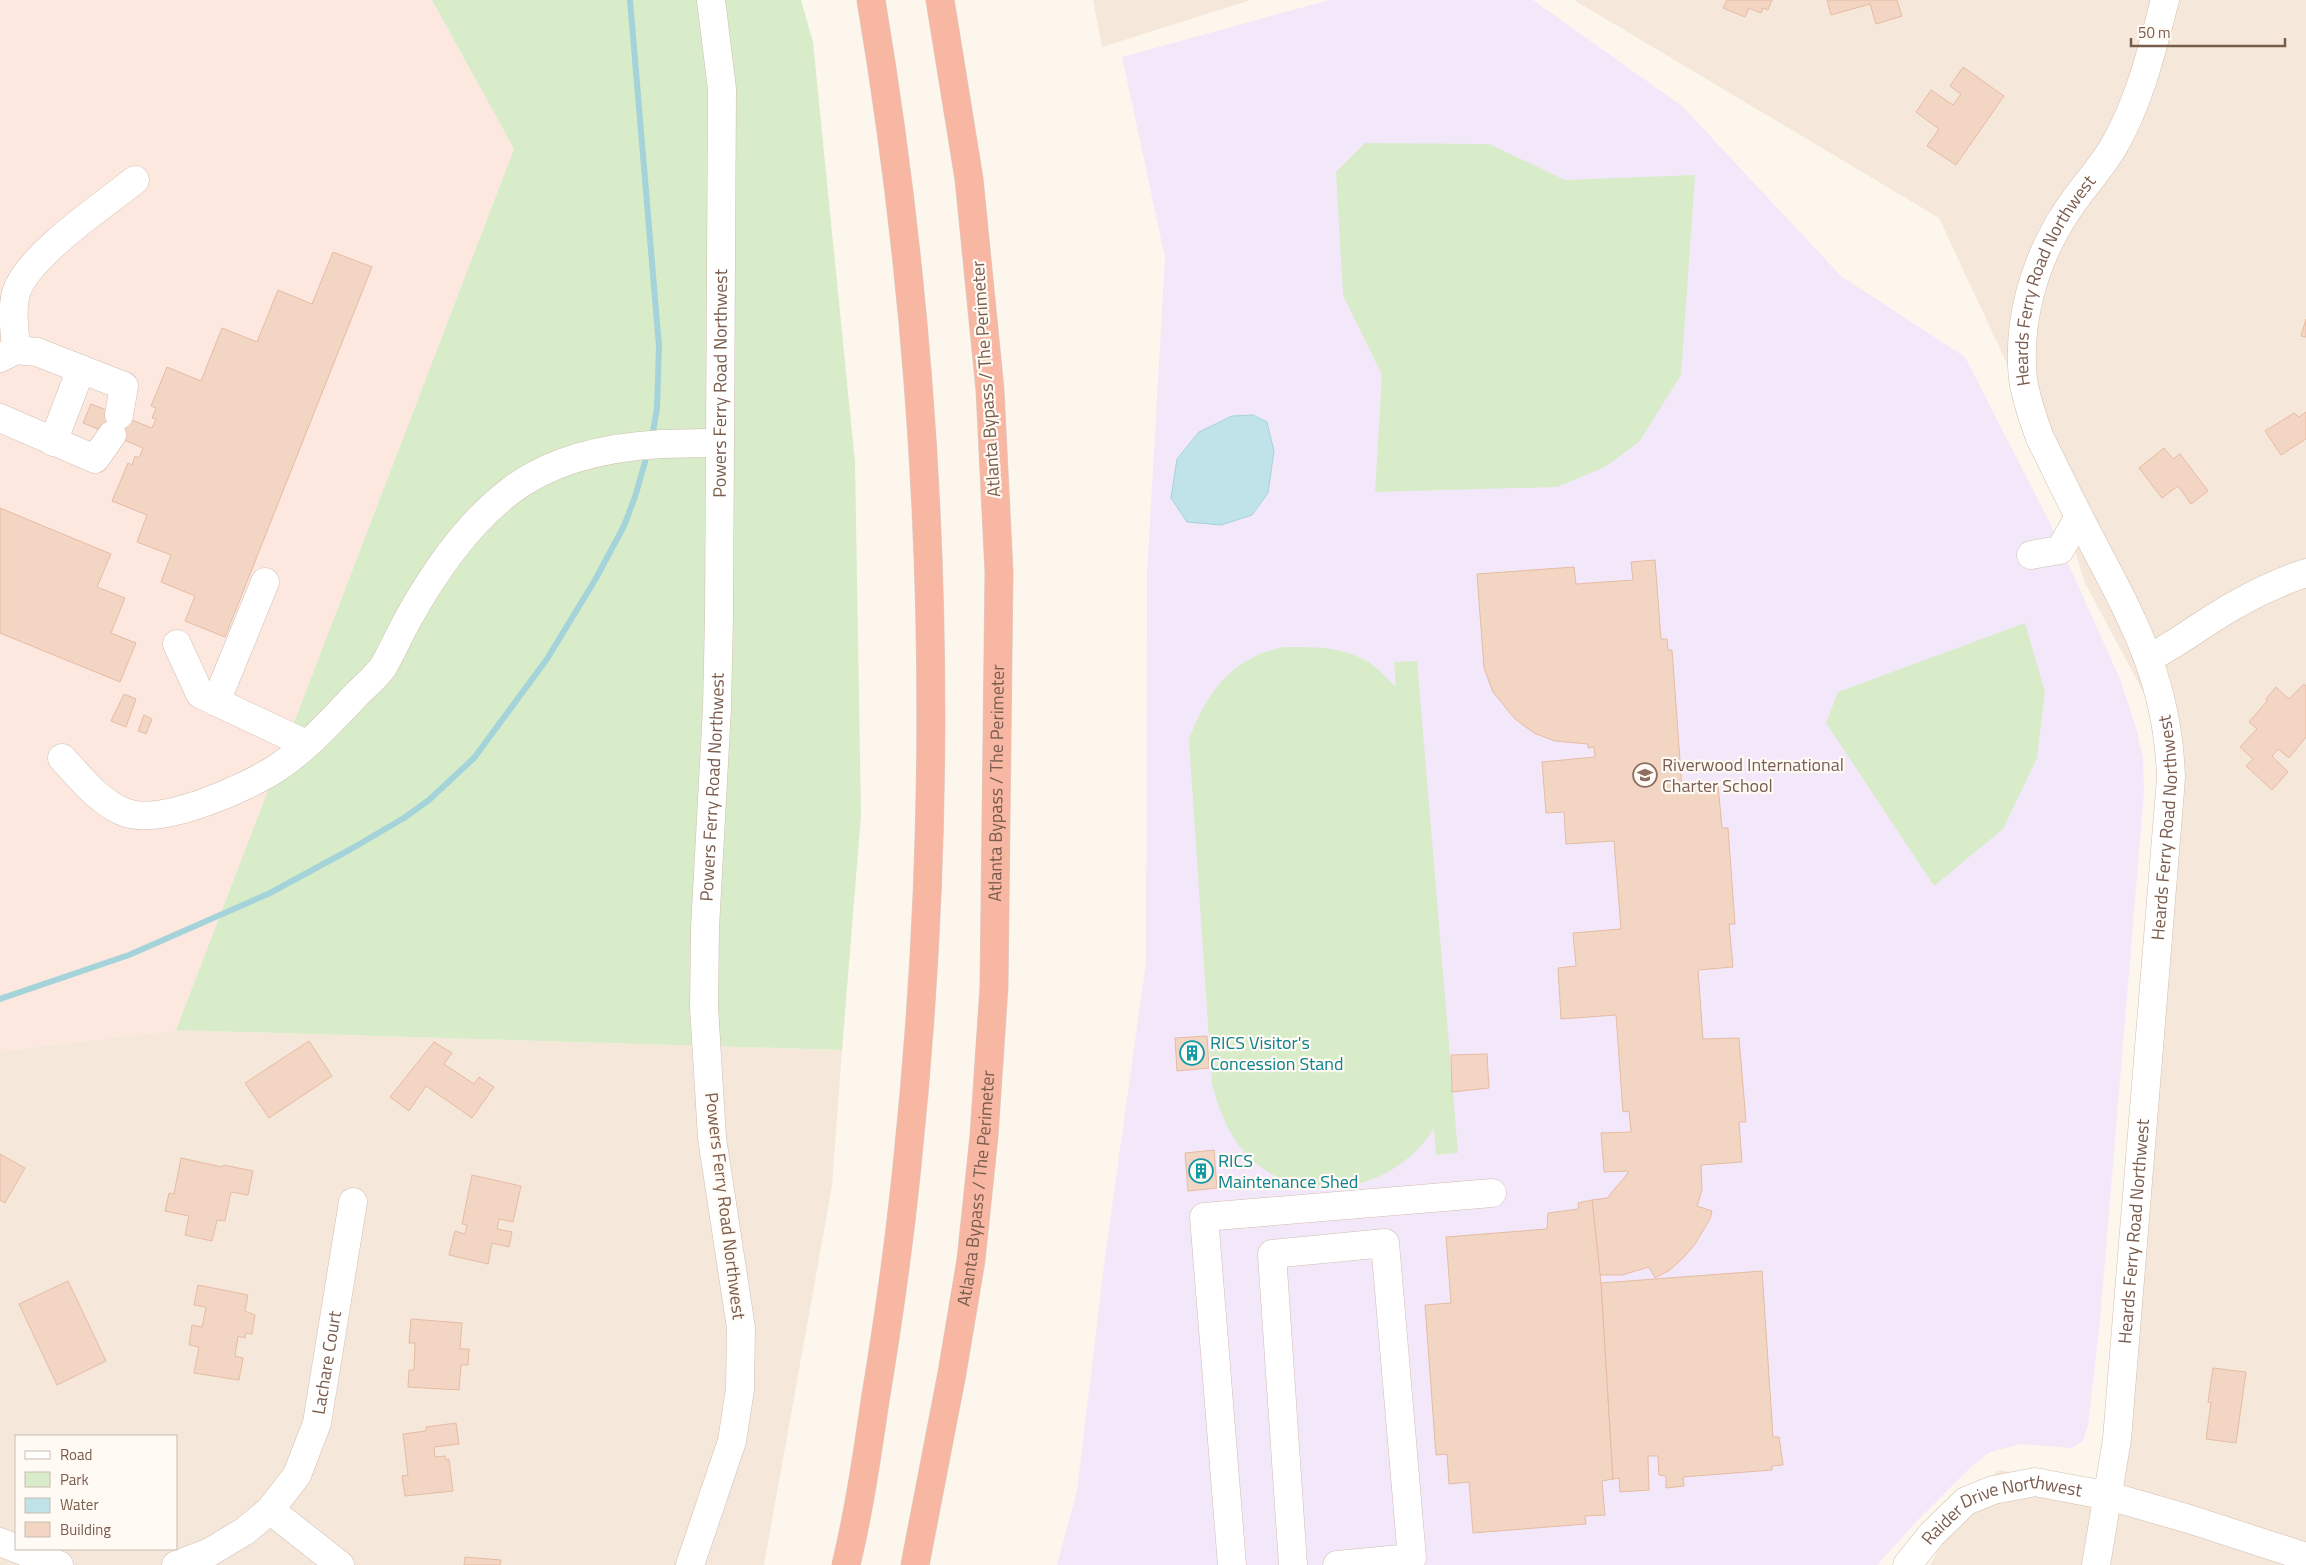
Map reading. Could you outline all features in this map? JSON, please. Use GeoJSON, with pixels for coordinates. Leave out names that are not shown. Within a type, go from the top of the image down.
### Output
{"type":"FeatureCollection","features":[{"type":"Feature","properties":{"kind":"highway"},"geometry":{"type":"LineString","coordinates":[[846,1565],[856,1521],[897,1266],[916,1078],[929,887],[932,748],[931,615],[919,388],[903,230],[882,64],[871,0]]}},
{"type":"Feature","properties":{"kind":"highway","name":"Atlanta Bypass / The Perimeter"},"geometry":{"type":"LineString","coordinates":[[915,1565],[952,1373],[971,1260],[984,1136],[994,987],[999,572],[990,390],[969,179],[940,0]]}},
{"type":"Feature","properties":{"kind":"street","name":"Powers Ferry Road Northwest"},"geometry":{"type":"LineString","coordinates":[[690,1565],[732,1441],[740,1389],[741,1328],[712,1138],[704,1007],[705,928],[717,708],[720,442],[722,89],[711,0]]}},
{"type":"Feature","properties":{"kind":"street","name":"Heards Ferry Road Northwest"},"geometry":{"type":"LineString","coordinates":[[2096,1565],[2117,1439],[2172,778],[2166,716],[2149,658],[2132,618],[2040,438],[2029,409],[2023,379],[2023,346],[2029,294],[2043,254],[2065,214],[2114,146],[2130,114],[2143,80],[2165,0]]}},
{"type":"Feature","properties":{"kind":"street"},"geometry":{"type":"LineString","coordinates":[[0,418],[95,459],[116,425],[124,386],[37,352],[8,354],[16,292],[27,272],[58,242],[135,180]]}},
{"type":"Feature","properties":{"kind":"street"},"geometry":{"type":"LineString","coordinates":[[53,442],[81,369]]}},
{"type":"Feature","properties":{"kind":"street"},"geometry":{"type":"LineString","coordinates":[[62,758],[105,801],[125,813],[148,816],[176,812],[250,783],[278,767],[320,733],[382,668],[408,619],[446,558],[477,521],[508,492],[542,470],[585,454],[654,444],[720,442]]}},
{"type":"Feature","properties":{"kind":"street"},"geometry":{"type":"LineString","coordinates":[[2031,555],[2060,550],[2079,517]]}},
{"type":"Feature","properties":{"kind":"street"},"geometry":{"type":"LineString","coordinates":[[2149,658],[2178,643],[2234,605],[2279,582],[2306,573]]}},
{"type":"Feature","properties":{"kind":"street"},"geometry":{"type":"LineString","coordinates":[[216,702],[265,582]]}},
{"type":"Feature","properties":{"kind":"street"},"geometry":{"type":"LineString","coordinates":[[178,644],[200,694],[306,744]]}},
{"type":"Feature","properties":{"kind":"street"},"geometry":{"type":"LineString","coordinates":[[1232,1565],[1204,1217],[1492,1193]]}},
{"type":"Feature","properties":{"kind":"street","name":"Lachare Court"},"geometry":{"type":"LineString","coordinates":[[176,1565],[210,1552],[245,1531],[270,1510],[297,1475],[317,1423],[353,1202]]}},
{"type":"Feature","properties":{"kind":"street"},"geometry":{"type":"LineString","coordinates":[[1293,1565],[1272,1254],[1386,1243],[1412,1558],[1337,1565]]}},
{"type":"Feature","properties":{"kind":"street","name":"Raider Drive Northwest"},"geometry":{"type":"LineString","coordinates":[[1907,1565],[1932,1534],[1966,1501],[1993,1490],[2035,1482],[2109,1496],[2189,1519],[2306,1557]]}},
{"type":"Feature","properties":{"kind":"street"},"geometry":{"type":"LineString","coordinates":[[270,1510],[340,1565]]}},
{"type":"Feature","properties":{"kind":"street"},"geometry":{"type":"LineString","coordinates":[[0,1542],[15,1548]]}},
{"type":"Feature","properties":{"kind":"street"},"geometry":{"type":"LineString","coordinates":[[21,1550],[59,1565]]}},
{"type":"Feature","properties":{"kind":"shaded area"},"geometry":{"type":"Polygon","coordinates":[[[0,0],[432,0],[514,149],[176,1030],[0,1051],[0,0]]]}},
{"type":"Feature","properties":{"kind":"shaded area"},"geometry":{"type":"Polygon","coordinates":[[[1093,0],[1251,0],[1102,47],[1093,0]]]}},
{"type":"Feature","properties":{"kind":"shaded area","name":"Riverwood International Charter School"},"geometry":{"type":"Polygon","coordinates":[[[1329,0],[1533,0],[1682,106],[1841,276],[1965,357],[2049,521],[2120,679],[2135,724],[2143,757],[2144,792],[2100,1320],[2088,1425],[2083,1441],[2072,1448],[2021,1444],[1990,1452],[1972,1466],[1918,1520],[1877,1565],[1057,1565],[1077,1491],[1105,1257],[1146,962],[1147,573],[1165,258],[1122,57],[1329,0]]]}},
{"type":"Feature","properties":{"kind":"shaded area"},"geometry":{"type":"Polygon","coordinates":[[[1574,0],[2306,0],[2306,1565],[1930,1565],[1957,1514],[1998,1470],[2105,1488],[2179,778],[2156,716],[2084,581],[2043,441],[1939,218],[1574,0]]]}},
{"type":"Feature","properties":{"kind":"shaded area"},"geometry":{"type":"Polygon","coordinates":[[[176,1030],[842,1050],[832,1186],[764,1565],[0,1565],[0,1051],[176,1030]]]}},
{"type":"Feature","properties":{"kind":"green space"},"geometry":{"type":"Polygon","coordinates":[[[432,0],[801,0],[813,42],[855,462],[861,815],[842,1050],[176,1030],[514,149],[432,0]]]}},
{"type":"Feature","properties":{"kind":"green space"},"geometry":{"type":"Polygon","coordinates":[[[1365,143],[1489,144],[1565,180],[1695,175],[1681,375],[1639,442],[1605,467],[1557,487],[1375,492],[1382,375],[1343,295],[1336,172],[1365,143]]]}},
{"type":"Feature","properties":{"kind":"green space"},"geometry":{"type":"Polygon","coordinates":[[[2025,623],[2045,692],[2037,758],[2003,829],[1934,886],[1826,723],[1838,692],[2025,623]]]}},
{"type":"Feature","properties":{"kind":"green space"},"geometry":{"type":"Polygon","coordinates":[[[1283,647],[1339,650],[1349,653],[1370,663],[1396,687],[1394,662],[1417,661],[1458,1153],[1436,1155],[1434,1128],[1417,1150],[1396,1167],[1372,1179],[1346,1186],[1320,1188],[1294,1183],[1269,1173],[1247,1155],[1234,1139],[1221,1113],[1212,1084],[1189,740],[1206,703],[1231,672],[1264,652],[1283,647]]]}},
{"type":"Feature","properties":{"kind":"water"},"geometry":{"type":"Polygon","coordinates":[[[1253,415],[1267,422],[1274,451],[1268,493],[1252,515],[1221,525],[1187,522],[1171,498],[1177,459],[1199,432],[1232,416],[1253,415]]]}},
{"type":"Feature","properties":{"kind":"building"},"geometry":{"type":"Polygon","coordinates":[[[1727,0],[1772,0],[1768,10],[1763,8],[1761,13],[1749,8],[1745,17],[1723,8],[1727,0]]]}},
{"type":"Feature","properties":{"kind":"building"},"geometry":{"type":"Polygon","coordinates":[[[1827,0],[1897,0],[1902,16],[1876,24],[1870,4],[1831,15],[1827,0]]]}},
{"type":"Feature","properties":{"kind":"building"},"geometry":{"type":"Polygon","coordinates":[[[1963,67],[2004,96],[1956,165],[1927,146],[1939,129],[1916,112],[1931,90],[1953,105],[1961,94],[1950,86],[1963,67]]]}},
{"type":"Feature","properties":{"kind":"building"},"geometry":{"type":"Polygon","coordinates":[[[333,252],[372,267],[225,637],[185,621],[195,596],[161,582],[171,555],[137,542],[147,515],[112,501],[128,463],[132,465],[135,456],[139,458],[143,448],[83,423],[91,404],[152,428],[156,419],[152,418],[156,408],[151,406],[167,367],[201,381],[222,328],[257,342],[278,290],[312,304],[333,252]]]}},
{"type":"Feature","properties":{"kind":"building"},"geometry":{"type":"Polygon","coordinates":[[[2306,319],[2306,337],[2301,336],[2306,319]]]}},
{"type":"Feature","properties":{"kind":"building"},"geometry":{"type":"Polygon","coordinates":[[[2306,412],[2306,439],[2281,455],[2265,431],[2294,413],[2299,417],[2306,412]]]}},
{"type":"Feature","properties":{"kind":"building"},"geometry":{"type":"Polygon","coordinates":[[[2164,448],[2173,459],[2180,454],[2208,491],[2191,504],[2178,486],[2162,498],[2139,468],[2164,448]]]}},
{"type":"Feature","properties":{"kind":"building"},"geometry":{"type":"Polygon","coordinates":[[[0,508],[111,554],[97,587],[125,598],[111,633],[136,643],[120,682],[0,633],[0,508]]]}},
{"type":"Feature","properties":{"kind":"building"},"geometry":{"type":"Polygon","coordinates":[[[1655,560],[1661,639],[1667,639],[1668,650],[1672,650],[1682,788],[1718,785],[1722,828],[1728,828],[1735,924],[1729,924],[1733,967],[1698,970],[1703,1039],[1739,1038],[1746,1122],[1739,1122],[1742,1162],[1701,1165],[1702,1190],[1697,1206],[1712,1211],[1710,1219],[1695,1244],[1684,1257],[1670,1270],[1655,1278],[1649,1267],[1622,1275],[1600,1275],[1592,1200],[1607,1198],[1628,1173],[1628,1171],[1604,1172],[1601,1133],[1631,1132],[1629,1111],[1623,1112],[1616,1015],[1561,1019],[1558,968],[1576,966],[1573,933],[1621,929],[1614,841],[1566,844],[1564,812],[1546,813],[1542,762],[1595,757],[1594,747],[1588,748],[1588,744],[1555,741],[1534,733],[1515,719],[1493,692],[1484,668],[1477,574],[1574,567],[1576,584],[1633,580],[1631,562],[1655,560]]]}},
{"type":"Feature","properties":{"kind":"building"},"geometry":{"type":"Polygon","coordinates":[[[2304,684],[2306,686],[2306,737],[2289,758],[2278,749],[2272,756],[2288,772],[2272,790],[2246,766],[2253,759],[2240,747],[2257,729],[2249,722],[2276,687],[2289,699],[2304,684]]]}},
{"type":"Feature","properties":{"kind":"building"},"geometry":{"type":"Polygon","coordinates":[[[124,694],[136,699],[126,727],[111,721],[124,694]]]}},
{"type":"Feature","properties":{"kind":"building"},"geometry":{"type":"Polygon","coordinates":[[[144,715],[152,719],[146,734],[138,731],[144,715]]]}},
{"type":"Feature","properties":{"kind":"building","name":"RICS Visitor's Concession Stand"},"geometry":{"type":"Polygon","coordinates":[[[1207,1036],[1209,1068],[1177,1071],[1175,1038],[1207,1036]]]}},
{"type":"Feature","properties":{"kind":"building"},"geometry":{"type":"Polygon","coordinates":[[[309,1041],[332,1076],[269,1118],[245,1083],[309,1041]]]}},
{"type":"Feature","properties":{"kind":"building"},"geometry":{"type":"Polygon","coordinates":[[[434,1042],[452,1053],[444,1064],[474,1084],[479,1077],[494,1087],[472,1118],[426,1086],[409,1111],[390,1097],[434,1042]]]}},
{"type":"Feature","properties":{"kind":"building"},"geometry":{"type":"Polygon","coordinates":[[[1487,1054],[1489,1088],[1452,1092],[1451,1055],[1487,1054]]]}},
{"type":"Feature","properties":{"kind":"building","name":"RICS Maintenance Shed"},"geometry":{"type":"Polygon","coordinates":[[[1214,1150],[1217,1188],[1188,1191],[1185,1153],[1214,1150]]]}},
{"type":"Feature","properties":{"kind":"building"},"geometry":{"type":"Polygon","coordinates":[[[0,1154],[25,1168],[5,1203],[0,1200],[0,1154]]]}},
{"type":"Feature","properties":{"kind":"building"},"geometry":{"type":"Polygon","coordinates":[[[181,1158],[222,1167],[224,1165],[253,1171],[248,1195],[231,1192],[225,1221],[217,1220],[212,1241],[185,1235],[189,1216],[165,1211],[169,1193],[174,1194],[181,1158]]]}},
{"type":"Feature","properties":{"kind":"building"},"geometry":{"type":"Polygon","coordinates":[[[472,1175],[521,1186],[513,1222],[499,1219],[497,1229],[512,1232],[509,1247],[492,1243],[488,1264],[449,1255],[455,1231],[465,1234],[467,1225],[462,1224],[472,1175]]]}},
{"type":"Feature","properties":{"kind":"building"},"geometry":{"type":"Polygon","coordinates":[[[1592,1200],[1601,1283],[1613,1479],[1602,1481],[1605,1515],[1585,1516],[1586,1524],[1473,1533],[1469,1482],[1449,1484],[1447,1454],[1436,1455],[1425,1305],[1451,1303],[1446,1237],[1547,1229],[1548,1213],[1579,1209],[1578,1203],[1592,1200]]]}},
{"type":"Feature","properties":{"kind":"building"},"geometry":{"type":"Polygon","coordinates":[[[1762,1271],[1773,1437],[1779,1437],[1783,1465],[1772,1466],[1772,1470],[1683,1477],[1684,1486],[1666,1488],[1666,1476],[1659,1475],[1658,1456],[1648,1456],[1649,1490],[1620,1492],[1619,1478],[1613,1479],[1601,1283],[1762,1271]]]}},
{"type":"Feature","properties":{"kind":"building"},"geometry":{"type":"Polygon","coordinates":[[[68,1281],[106,1361],[57,1385],[19,1304],[68,1281]]]}},
{"type":"Feature","properties":{"kind":"building"},"geometry":{"type":"Polygon","coordinates":[[[198,1285],[248,1295],[245,1311],[255,1315],[252,1334],[246,1333],[245,1338],[238,1336],[235,1356],[243,1358],[239,1380],[194,1373],[199,1347],[189,1345],[192,1325],[202,1327],[206,1307],[194,1305],[198,1285]]]}},
{"type":"Feature","properties":{"kind":"building"},"geometry":{"type":"Polygon","coordinates":[[[411,1319],[462,1323],[460,1349],[469,1349],[468,1365],[461,1365],[459,1390],[408,1387],[409,1370],[414,1370],[415,1343],[409,1343],[411,1319]]]}},
{"type":"Feature","properties":{"kind":"building"},"geometry":{"type":"Polygon","coordinates":[[[2213,1368],[2246,1372],[2236,1443],[2206,1439],[2211,1403],[2208,1402],[2213,1368]]]}},
{"type":"Feature","properties":{"kind":"building"},"geometry":{"type":"Polygon","coordinates":[[[456,1423],[459,1444],[434,1447],[435,1457],[445,1456],[446,1460],[449,1459],[453,1491],[405,1496],[402,1476],[408,1475],[403,1434],[426,1431],[426,1427],[456,1423]]]}},
{"type":"Feature","properties":{"kind":"building"},"geometry":{"type":"Polygon","coordinates":[[[465,1557],[501,1560],[500,1565],[464,1565],[465,1557]]]}},
{"type":"Feature","properties":{"kind":"waterway"},"geometry":{"type":"LineString","coordinates":[[630,0],[659,346],[657,408],[652,438]]}},
{"type":"Feature","properties":{"kind":"waterway"},"geometry":{"type":"LineString","coordinates":[[0,999],[129,955],[270,893],[351,849],[404,818],[429,800],[474,758],[547,659],[595,580],[624,526],[645,462]]}},
{"type":"Feature","properties":{"kind":"place","name":"Riverwood International Charter School"},"geometry":{"type":"Point","coordinates":[1645,775]}},
{"type":"Feature","properties":{"kind":"place","name":"RICS Visitor's Concession Stand"},"geometry":{"type":"Point","coordinates":[1192,1053]}},
{"type":"Feature","properties":{"kind":"place","name":"RICS Maintenance Shed"},"geometry":{"type":"Point","coordinates":[1201,1171]}}]}
